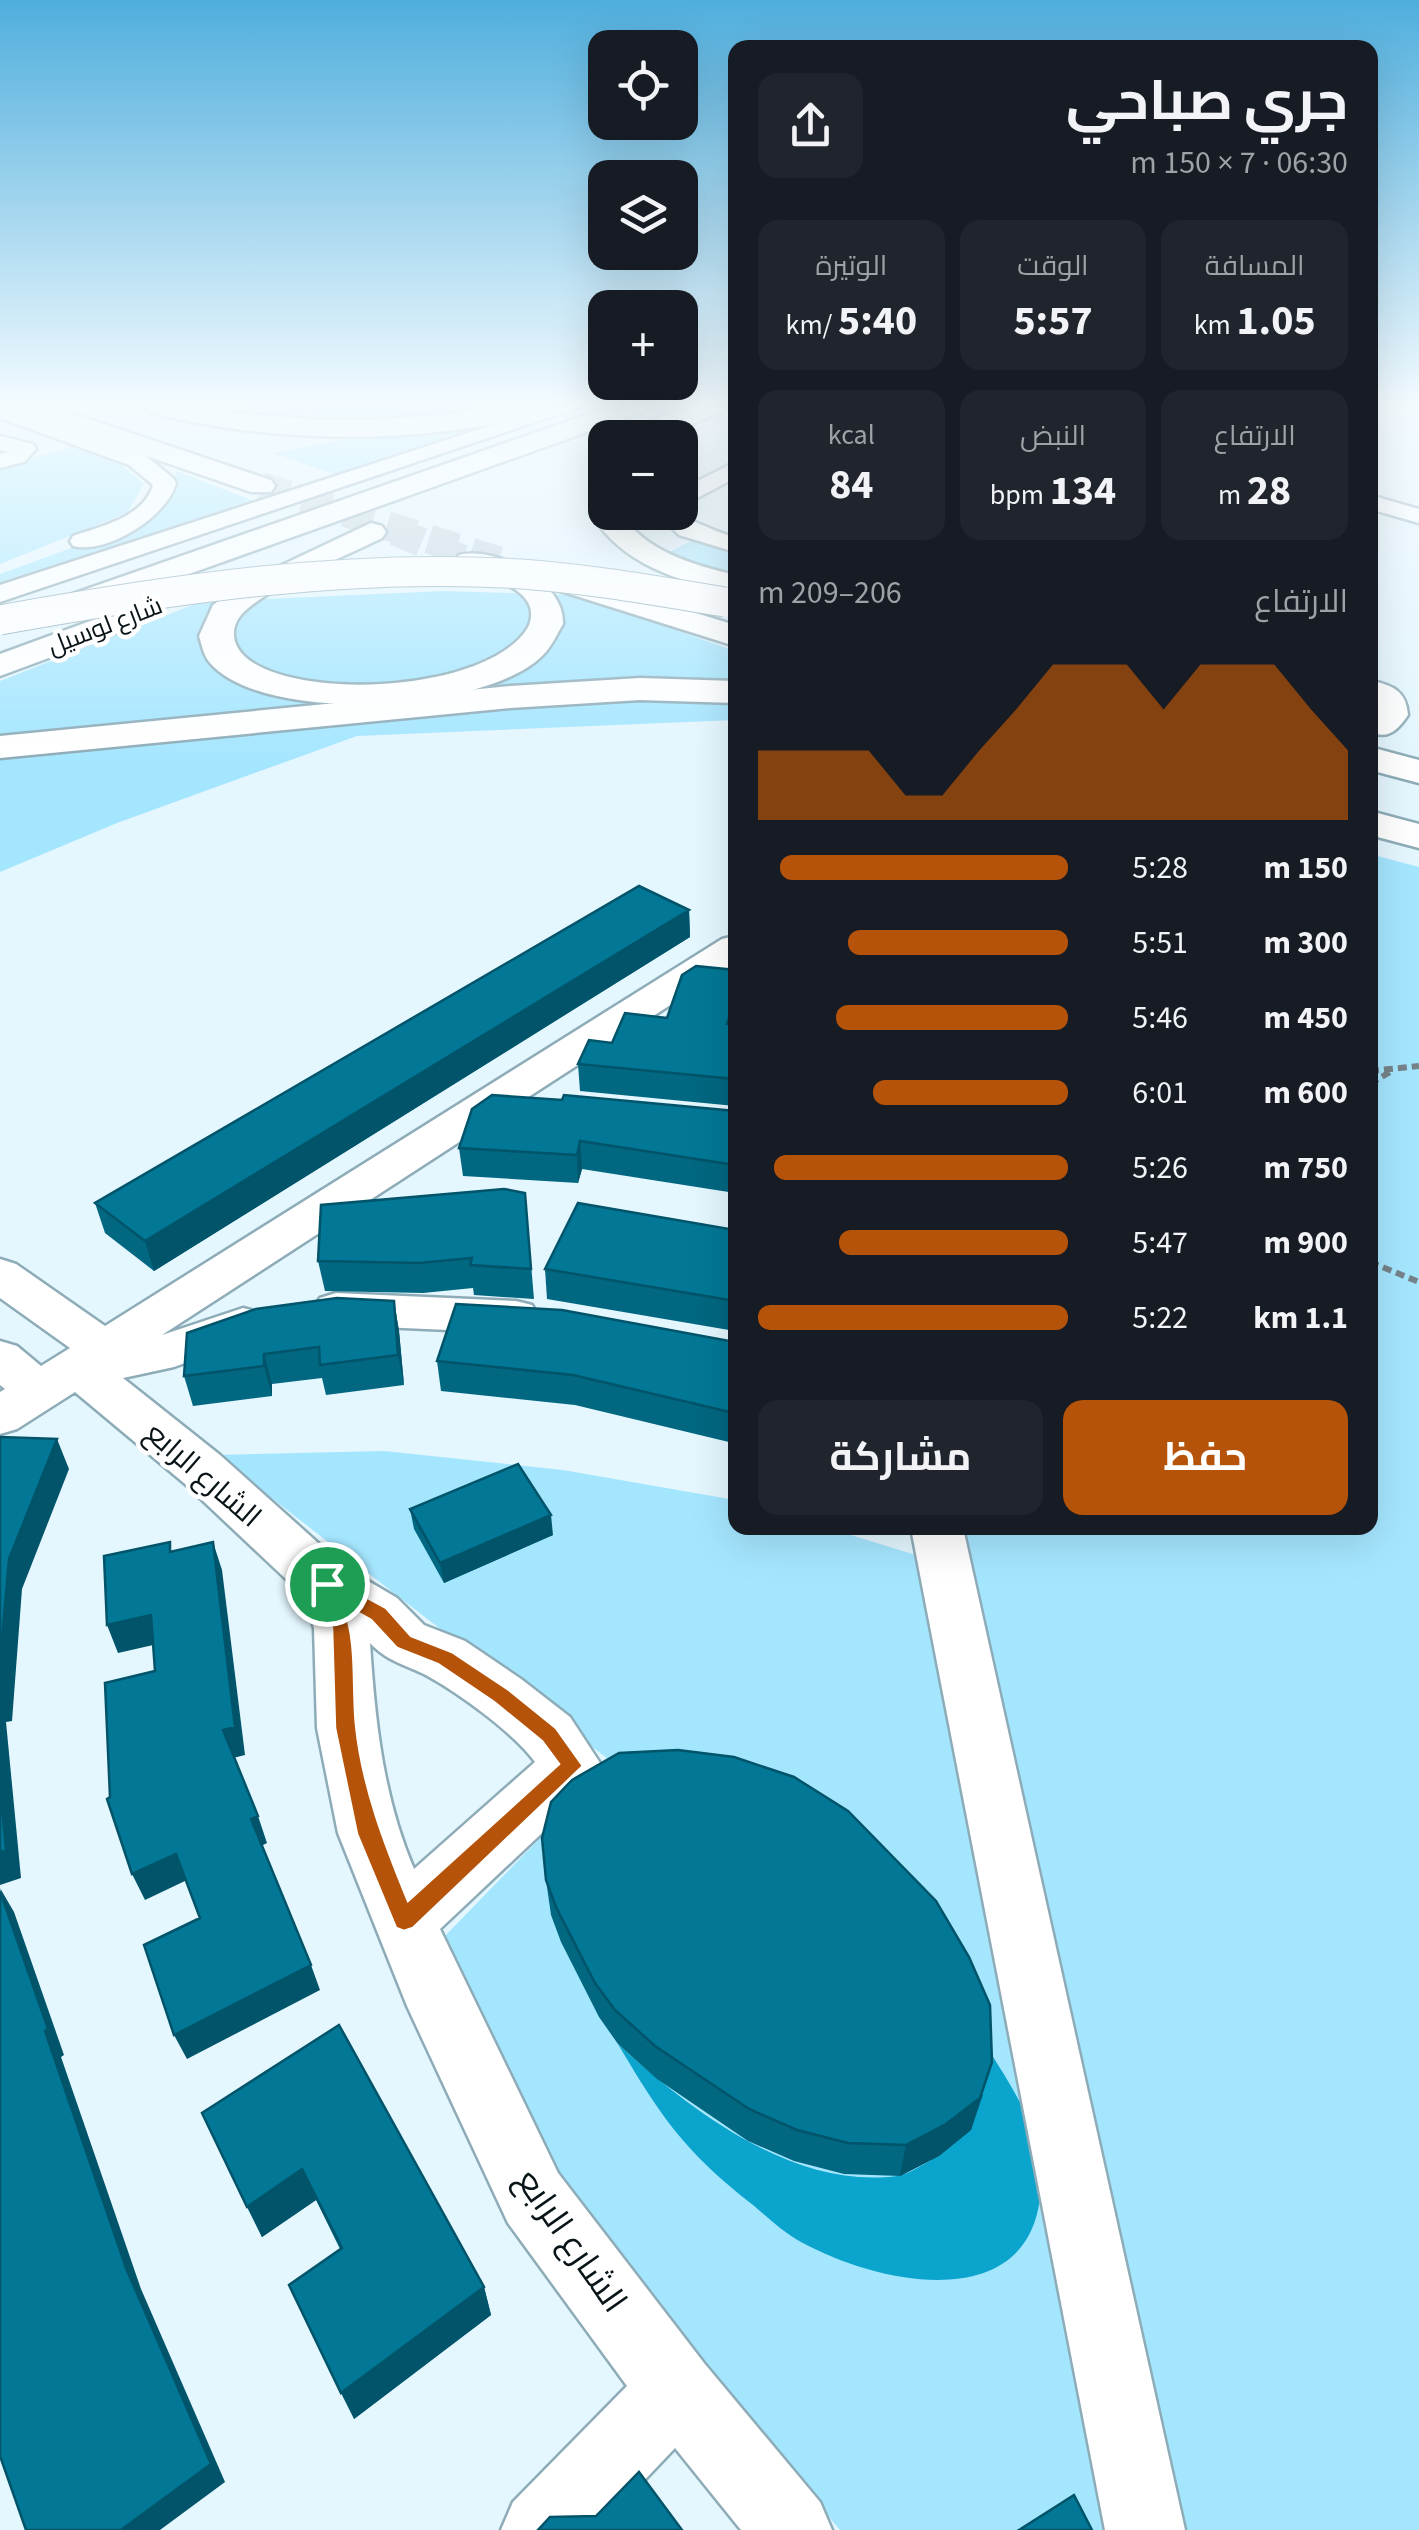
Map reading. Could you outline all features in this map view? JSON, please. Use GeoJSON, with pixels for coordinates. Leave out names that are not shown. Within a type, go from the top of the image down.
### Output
{"type":"FeatureCollection","features":[{"type":"Feature","properties":{"kind":"main road"},"geometry":{"type":"LineString","coordinates":[[0,619],[199,540],[218,525]]}},
{"type":"Feature","properties":{"kind":"main road","name":"شارع لوسيل"},"geometry":{"type":"LineString","coordinates":[[0,630],[298,525]]}},
{"type":"Feature","properties":{"kind":"main road","name":"شارع لوسيل"},"geometry":{"type":"LineString","coordinates":[[0,666],[380,529],[253,591],[224,612],[216,636],[225,659],[258,680],[304,690],[356,694],[422,690],[473,678],[517,660],[542,642],[548,616],[540,596],[505,574],[497,555]]}},
{"type":"Feature","properties":{"kind":"main road"},"geometry":{"type":"LineString","coordinates":[[615,530],[642,551],[728,582]]}},
{"type":"Feature","properties":{"kind":"main road"},"geometry":{"type":"LineString","coordinates":[[497,555],[728,604]]}},
{"type":"Feature","properties":{"kind":"main road"},"geometry":{"type":"LineString","coordinates":[[497,555],[728,634]]}},
{"type":"Feature","properties":{"kind":"main road"},"geometry":{"type":"LineString","coordinates":[[0,619],[246,583],[410,573],[536,575],[728,605]]}},
{"type":"Feature","properties":{"kind":"main road"},"geometry":{"type":"LineString","coordinates":[[0,747],[510,698],[640,689],[728,692]]}},
{"type":"Feature","properties":{"kind":"main road"},"geometry":{"type":"LineString","coordinates":[[1378,740],[1419,772]]}},
{"type":"Feature","properties":{"kind":"main road"},"geometry":{"type":"LineString","coordinates":[[1378,772],[1419,784]]}},
{"type":"Feature","properties":{"kind":"main road"},"geometry":{"type":"LineString","coordinates":[[1378,794],[1419,805]]}},
{"type":"Feature","properties":{"kind":"main road"},"geometry":{"type":"LineString","coordinates":[[1378,825],[1419,836]]}},
{"type":"Feature","properties":{"kind":"main road"},"geometry":{"type":"LineString","coordinates":[[1378,837],[1419,846]]}},
{"type":"Feature","properties":{"kind":"street"},"geometry":{"type":"LineString","coordinates":[[0,570],[122,525]]}},
{"type":"Feature","properties":{"kind":"street","name":"شارع لوسيل"},"geometry":{"type":"LineString","coordinates":[[0,594],[165,525]]}},
{"type":"Feature","properties":{"kind":"street"},"geometry":{"type":"LineString","coordinates":[[689,530],[728,543]]}},
{"type":"Feature","properties":{"kind":"street"},"geometry":{"type":"LineString","coordinates":[[1378,692],[1392,698],[1393,715],[1378,732]]}},
{"type":"Feature","properties":{"kind":"street"},"geometry":{"type":"LineString","coordinates":[[1378,737],[1419,736]]}},
{"type":"Feature","properties":{"kind":"street"},"geometry":{"type":"LineString","coordinates":[[55,1381],[496,1100],[725,962]]}},
{"type":"Feature","properties":{"kind":"street"},"geometry":{"type":"LineString","coordinates":[[496,1100],[551,1104]]}},
{"type":"Feature","properties":{"kind":"street"},"geometry":{"type":"LineString","coordinates":[[0,1275],[55,1381]]}},
{"type":"Feature","properties":{"kind":"street"},"geometry":{"type":"LineString","coordinates":[[0,1358],[55,1381],[157,1355],[258,1319],[342,1308],[566,1320]]}},
{"type":"Feature","properties":{"kind":"street","name":"الشارع الرابع"},"geometry":{"type":"LineString","coordinates":[[55,1381],[202,1469],[327,1584],[378,1614],[404,1642],[445,1658],[501,1696],[549,1734],[572,1766],[404,1920]]}},
{"type":"Feature","properties":{"kind":"street"},"geometry":{"type":"LineString","coordinates":[[938,1535],[1145,2530]]}},
{"type":"Feature","properties":{"kind":"street","name":"الشارع الرابع"},"geometry":{"type":"LineString","coordinates":[[327,1584],[342,1628],[346,1728],[368,1834],[440,2006],[533,2198],[677,2390],[792,2530]]}},
{"type":"Feature","properties":{"kind":"street"},"geometry":{"type":"LineString","coordinates":[[541,2530],[677,2390]]}},
{"type":"Feature","properties":{"kind":"path"},"geometry":{"type":"LineString","coordinates":[[1378,1071],[1419,1066]]}},
{"type":"Feature","properties":{"kind":"path"},"geometry":{"type":"LineString","coordinates":[[1378,1079],[1391,1072]]}},
{"type":"Feature","properties":{"kind":"path"},"geometry":{"type":"LineString","coordinates":[[1378,1265],[1419,1282]]}},
{"type":"Feature","properties":{"kind":"shaded area"},"geometry":{"type":"Polygon","coordinates":[[[0,525],[97,525],[0,564],[0,525]]]}},
{"type":"Feature","properties":{"kind":"shaded area"},"geometry":{"type":"Polygon","coordinates":[[[134,525],[179,525],[0,582],[0,574],[134,525]]]}},
{"type":"Feature","properties":{"kind":"shaded area"},"geometry":{"type":"Polygon","coordinates":[[[694,539],[728,550],[728,575],[666,554],[694,539]]]}},
{"type":"Feature","properties":{"kind":"shaded area"},"geometry":{"type":"Polygon","coordinates":[[[444,591],[577,595],[728,649],[728,720],[357,736],[117,823],[0,872],[0,681],[200,602],[444,591]]]}},
{"type":"Feature","properties":{"kind":"shaded area"},"geometry":{"type":"Polygon","coordinates":[[[1378,856],[1419,867],[1419,2530],[1176,2530],[954,1535],[1378,1535],[1378,856]]]}},
{"type":"Feature","properties":{"kind":"shaded area"},"geometry":{"type":"Polygon","coordinates":[[[384,1451],[563,1470],[728,1499],[728,1535],[851,1535],[932,1560],[1128,2530],[840,2530],[690,2354],[554,2167],[444,1937],[613,1763],[216,1455],[384,1451]]]}},
{"type":"Feature","properties":{"kind":"shaded area"},"geometry":{"type":"Polygon","coordinates":[[[982,2039],[1031,2125],[1039,2154],[1039,2206],[1024,2243],[998,2266],[964,2278],[924,2279],[882,2273],[840,2260],[782,2230],[709,2168],[676,2132],[618,2044],[677,2094],[745,2140],[782,2158],[858,2177],[902,2175],[939,2156],[982,2039]]]}},
{"type":"Feature","properties":{"kind":"building"},"geometry":{"type":"Polygon","coordinates":[[[639,886],[689,910],[145,1241],[95,1203],[639,886]]]}},
{"type":"Feature","properties":{"kind":"building"},"geometry":{"type":"Polygon","coordinates":[[[696,966],[728,969],[728,1078],[578,1064],[589,1040],[612,1043],[625,1013],[667,1018],[682,975],[696,966]]]}},
{"type":"Feature","properties":{"kind":"building"},"geometry":{"type":"Polygon","coordinates":[[[492,1095],[562,1100],[564,1095],[728,1110],[728,1164],[580,1141],[577,1155],[459,1148],[472,1109],[492,1095]]]}},
{"type":"Feature","properties":{"kind":"building"},"geometry":{"type":"Polygon","coordinates":[[[504,1189],[525,1193],[531,1269],[470,1265],[472,1258],[419,1263],[318,1261],[321,1205],[504,1189]]]}},
{"type":"Feature","properties":{"kind":"building"},"geometry":{"type":"Polygon","coordinates":[[[578,1203],[728,1229],[728,1300],[545,1269],[578,1203]]]}},
{"type":"Feature","properties":{"kind":"building"},"geometry":{"type":"Polygon","coordinates":[[[337,1298],[394,1301],[398,1355],[320,1365],[319,1347],[264,1354],[264,1366],[184,1376],[187,1333],[256,1309],[337,1298]]]}},
{"type":"Feature","properties":{"kind":"building"},"geometry":{"type":"Polygon","coordinates":[[[456,1304],[562,1310],[728,1341],[728,1412],[573,1375],[437,1361],[456,1304]]]}},
{"type":"Feature","properties":{"kind":"building"},"geometry":{"type":"Polygon","coordinates":[[[0,1437],[57,1439],[9,1559],[0,1662],[0,1437]]]}},
{"type":"Feature","properties":{"kind":"building"},"geometry":{"type":"Polygon","coordinates":[[[518,1464],[551,1515],[440,1563],[410,1509],[518,1464]]]}},
{"type":"Feature","properties":{"kind":"building"},"geometry":{"type":"Polygon","coordinates":[[[170,1542],[170,1552],[213,1542],[235,1727],[223,1730],[258,1816],[251,1819],[311,1965],[174,2035],[144,1945],[200,1918],[176,1854],[132,1874],[107,1799],[110,1797],[105,1683],[155,1671],[151,1615],[107,1625],[104,1556],[170,1542]]]}},
{"type":"Feature","properties":{"kind":"building"},"geometry":{"type":"Polygon","coordinates":[[[678,1750],[734,1757],[794,1777],[848,1811],[936,1901],[969,1957],[990,2005],[992,2062],[980,2098],[946,2124],[906,2145],[848,2143],[797,2130],[749,2109],[655,2046],[615,2010],[595,1983],[556,1907],[546,1880],[542,1838],[551,1802],[572,1780],[619,1753],[678,1750]]]}},
{"type":"Feature","properties":{"kind":"building"},"geometry":{"type":"Polygon","coordinates":[[[0,1787],[6,1850],[0,1852],[0,1787]]]}},
{"type":"Feature","properties":{"kind":"building"},"geometry":{"type":"Polygon","coordinates":[[[0,1891],[126,2268],[211,2464],[121,2530],[26,2530],[0,2456],[0,1891]]]}},
{"type":"Feature","properties":{"kind":"building"},"geometry":{"type":"Polygon","coordinates":[[[339,2025],[484,2287],[341,2393],[289,2285],[342,2248],[302,2169],[247,2207],[202,2113],[339,2025]]]}},
{"type":"Feature","properties":{"kind":"building"},"geometry":{"type":"Polygon","coordinates":[[[639,2472],[682,2530],[538,2530],[550,2517],[596,2516],[639,2472]]]}},
{"type":"Feature","properties":{"kind":"building"},"geometry":{"type":"Polygon","coordinates":[[[1074,2495],[1092,2530],[1019,2530],[1074,2495]]]}},
{"type":"Feature","properties":{"kind":"tunnel"},"geometry":{"type":"LineString","coordinates":[[385,525],[499,561]]}},
{"type":"Feature","properties":{"kind":"tunnel"},"geometry":{"type":"LineString","coordinates":[[395,531],[470,562]]}},
{"type":"Feature","properties":{"kind":"route"},"geometry":{"type":"LineString","coordinates":[[327,1584],[378,1614],[404,1642],[445,1658],[501,1696],[549,1734],[572,1766],[535,1804],[404,1920],[368,1834],[346,1728],[342,1628],[327,1584]]}}]}
